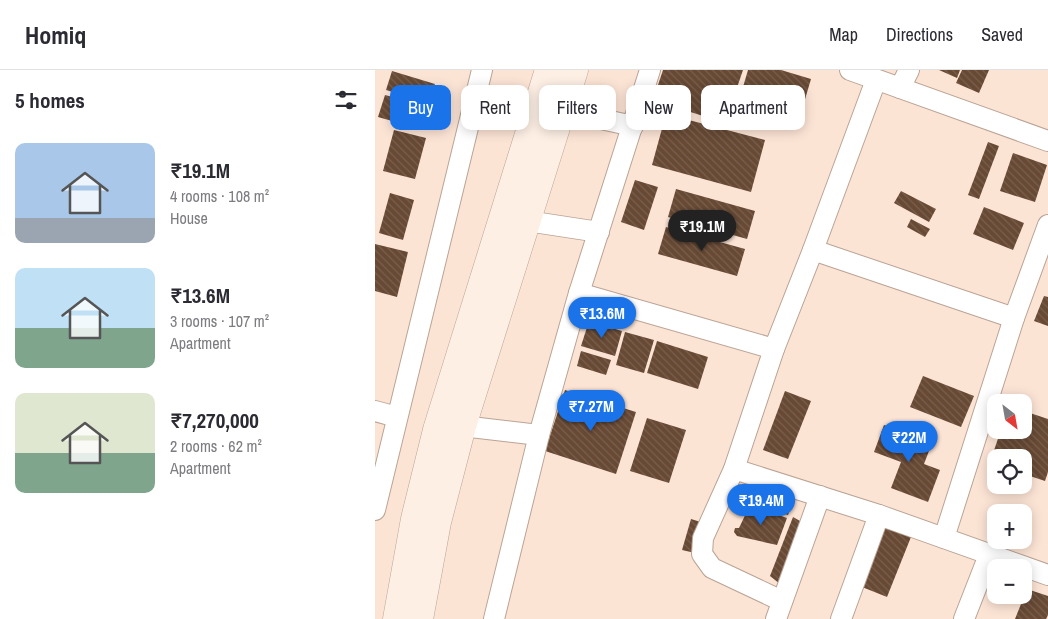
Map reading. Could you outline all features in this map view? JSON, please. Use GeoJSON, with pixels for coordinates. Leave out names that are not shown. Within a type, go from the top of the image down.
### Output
{"type":"FeatureCollection","features":[{"type":"Feature","properties":{"kind":"main road"},"geometry":{"type":"LineString","coordinates":[[397,619],[415,519],[437,430],[549,70]]}},
{"type":"Feature","properties":{"kind":"main road"},"geometry":{"type":"LineString","coordinates":[[569,85],[574,70]]}},
{"type":"Feature","properties":{"kind":"main road"},"geometry":{"type":"LineString","coordinates":[[419,619],[437,522],[462,426],[554,130]]}},
{"type":"Feature","properties":{"kind":"street"},"geometry":{"type":"LineString","coordinates":[[375,510],[482,70]]}},
{"type":"Feature","properties":{"kind":"street"},"geometry":{"type":"LineString","coordinates":[[645,85],[650,70]]}},
{"type":"Feature","properties":{"kind":"street"},"geometry":{"type":"LineString","coordinates":[[850,70],[1048,141]]}},
{"type":"Feature","properties":{"kind":"street"},"geometry":{"type":"LineString","coordinates":[[900,88],[909,70]]}},
{"type":"Feature","properties":{"kind":"street"},"geometry":{"type":"LineString","coordinates":[[820,496],[779,610],[712,568],[702,554],[703,538],[734,469],[774,349],[876,80]]}},
{"type":"Feature","properties":{"kind":"street"},"geometry":{"type":"LineString","coordinates":[[494,619],[539,435],[579,293],[632,130]]}},
{"type":"Feature","properties":{"kind":"street"},"geometry":{"type":"LineString","coordinates":[[527,221],[599,232]]}},
{"type":"Feature","properties":{"kind":"street"},"geometry":{"type":"LineString","coordinates":[[944,538],[1014,318],[1048,225]]}},
{"type":"Feature","properties":{"kind":"street"},"geometry":{"type":"LineString","coordinates":[[813,250],[1014,318]]}},
{"type":"Feature","properties":{"kind":"street"},"geometry":{"type":"LineString","coordinates":[[579,293],[774,349]]}},
{"type":"Feature","properties":{"kind":"street"},"geometry":{"type":"LineString","coordinates":[[375,411],[397,417]]}},
{"type":"Feature","properties":{"kind":"street"},"geometry":{"type":"LineString","coordinates":[[462,426],[539,435]]}},
{"type":"Feature","properties":{"kind":"street"},"geometry":{"type":"LineString","coordinates":[[734,469],[879,515],[1048,575]]}},
{"type":"Feature","properties":{"kind":"street"},"geometry":{"type":"LineString","coordinates":[[841,619],[879,515]]}},
{"type":"Feature","properties":{"kind":"street"},"geometry":{"type":"LineString","coordinates":[[963,619],[989,555]]}},
{"type":"Feature","properties":{"kind":"building"},"geometry":{"type":"Polygon","coordinates":[[[663,70],[743,70],[738,85],[701,85],[701,115],[691,112],[691,85],[658,85],[663,70]]]}},
{"type":"Feature","properties":{"kind":"building"},"geometry":{"type":"Polygon","coordinates":[[[748,70],[781,70],[811,79],[805,99],[805,85],[744,85],[748,70]]]}},
{"type":"Feature","properties":{"kind":"building"},"geometry":{"type":"Polygon","coordinates":[[[939,70],[960,70],[957,78],[939,70]]]}},
{"type":"Feature","properties":{"kind":"building"},"geometry":{"type":"Polygon","coordinates":[[[962,70],[989,70],[979,93],[956,83],[962,70]]]}},
{"type":"Feature","properties":{"kind":"building"},"geometry":{"type":"Polygon","coordinates":[[[392,71],[435,84],[390,85],[390,91],[386,90],[392,71]]]}},
{"type":"Feature","properties":{"kind":"building"},"geometry":{"type":"Polygon","coordinates":[[[385,95],[390,96],[390,120],[378,117],[385,95]]]}},
{"type":"Feature","properties":{"kind":"building"},"geometry":{"type":"Polygon","coordinates":[[[691,121],[701,123],[701,130],[727,130],[765,140],[751,192],[652,165],[662,130],[691,130],[691,121]]]}},
{"type":"Feature","properties":{"kind":"building"},"geometry":{"type":"Polygon","coordinates":[[[394,130],[426,138],[415,179],[383,171],[394,130]]]}},
{"type":"Feature","properties":{"kind":"building"},"geometry":{"type":"Polygon","coordinates":[[[988,142],[999,146],[979,199],[968,195],[988,142]]]}},
{"type":"Feature","properties":{"kind":"building"},"geometry":{"type":"Polygon","coordinates":[[[1013,153],[1047,165],[1035,202],[1000,191],[1013,153]]]}},
{"type":"Feature","properties":{"kind":"building"},"geometry":{"type":"Polygon","coordinates":[[[635,180],[658,187],[644,230],[621,222],[635,180]]]}},
{"type":"Feature","properties":{"kind":"building"},"geometry":{"type":"Polygon","coordinates":[[[676,189],[755,211],[747,239],[668,217],[676,189]]]}},
{"type":"Feature","properties":{"kind":"building"},"geometry":{"type":"Polygon","coordinates":[[[901,191],[936,209],[929,222],[894,203],[901,191]]]}},
{"type":"Feature","properties":{"kind":"building"},"geometry":{"type":"Polygon","coordinates":[[[390,193],[414,200],[403,240],[379,233],[390,193]]]}},
{"type":"Feature","properties":{"kind":"building"},"geometry":{"type":"Polygon","coordinates":[[[984,207],[1024,223],[1013,250],[973,234],[984,207]]]}},
{"type":"Feature","properties":{"kind":"building"},"geometry":{"type":"Polygon","coordinates":[[[911,219],[930,229],[925,237],[907,227],[911,219]]]}},
{"type":"Feature","properties":{"kind":"building"},"geometry":{"type":"Polygon","coordinates":[[[666,227],[745,249],[737,276],[658,254],[666,227]]]}},
{"type":"Feature","properties":{"kind":"building"},"geometry":{"type":"Polygon","coordinates":[[[375,244],[408,252],[397,297],[375,291],[375,244]]]}},
{"type":"Feature","properties":{"kind":"building"},"geometry":{"type":"Polygon","coordinates":[[[1044,296],[1048,297],[1048,326],[1034,321],[1044,296]]]}},
{"type":"Feature","properties":{"kind":"building"},"geometry":{"type":"Polygon","coordinates":[[[589,321],[622,331],[615,356],[581,346],[589,321]]]}},
{"type":"Feature","properties":{"kind":"building"},"geometry":{"type":"Polygon","coordinates":[[[625,332],[654,340],[644,373],[616,365],[625,332]]]}},
{"type":"Feature","properties":{"kind":"building"},"geometry":{"type":"Polygon","coordinates":[[[657,341],[708,357],[698,389],[647,373],[657,341]]]}},
{"type":"Feature","properties":{"kind":"building"},"geometry":{"type":"Polygon","coordinates":[[[581,351],[611,360],[606,375],[577,366],[581,351]]]}},
{"type":"Feature","properties":{"kind":"building"},"geometry":{"type":"Polygon","coordinates":[[[923,376],[974,396],[961,427],[910,407],[923,376]]]}},
{"type":"Feature","properties":{"kind":"building"},"geometry":{"type":"Polygon","coordinates":[[[565,390],[636,412],[616,474],[545,451],[565,390]]]}},
{"type":"Feature","properties":{"kind":"building"},"geometry":{"type":"Polygon","coordinates":[[[785,391],[811,401],[788,459],[763,450],[785,391]]]}},
{"type":"Feature","properties":{"kind":"building"},"geometry":{"type":"Polygon","coordinates":[[[1033,414],[1048,419],[1048,472],[1045,481],[1032,477],[1032,449],[994,449],[998,439],[1033,439],[1033,414]]]}},
{"type":"Feature","properties":{"kind":"building"},"geometry":{"type":"Polygon","coordinates":[[[647,418],[686,430],[669,483],[630,471],[647,418]]]}},
{"type":"Feature","properties":{"kind":"building"},"geometry":{"type":"Polygon","coordinates":[[[884,425],[932,443],[924,464],[940,470],[928,502],[891,488],[901,462],[874,452],[884,425]]]}},
{"type":"Feature","properties":{"kind":"building"},"geometry":{"type":"Polygon","coordinates":[[[754,484],[795,496],[788,515],[749,503],[754,484]]]}},
{"type":"Feature","properties":{"kind":"building"},"geometry":{"type":"Polygon","coordinates":[[[750,505],[787,518],[777,545],[737,536],[734,532],[735,528],[739,528],[750,505]]]}},
{"type":"Feature","properties":{"kind":"building"},"geometry":{"type":"Polygon","coordinates":[[[793,517],[807,525],[785,588],[770,576],[793,517]]]}},
{"type":"Feature","properties":{"kind":"building"},"geometry":{"type":"Polygon","coordinates":[[[691,519],[704,523],[695,553],[682,550],[691,519]]]}},
{"type":"Feature","properties":{"kind":"building"},"geometry":{"type":"Polygon","coordinates":[[[885,527],[911,537],[887,597],[862,587],[885,527]]]}},
{"type":"Feature","properties":{"kind":"building"},"geometry":{"type":"Polygon","coordinates":[[[1032,591],[1048,596],[1048,615],[1046,619],[1015,619],[1021,604],[1032,604],[1032,591]]]}}]}
